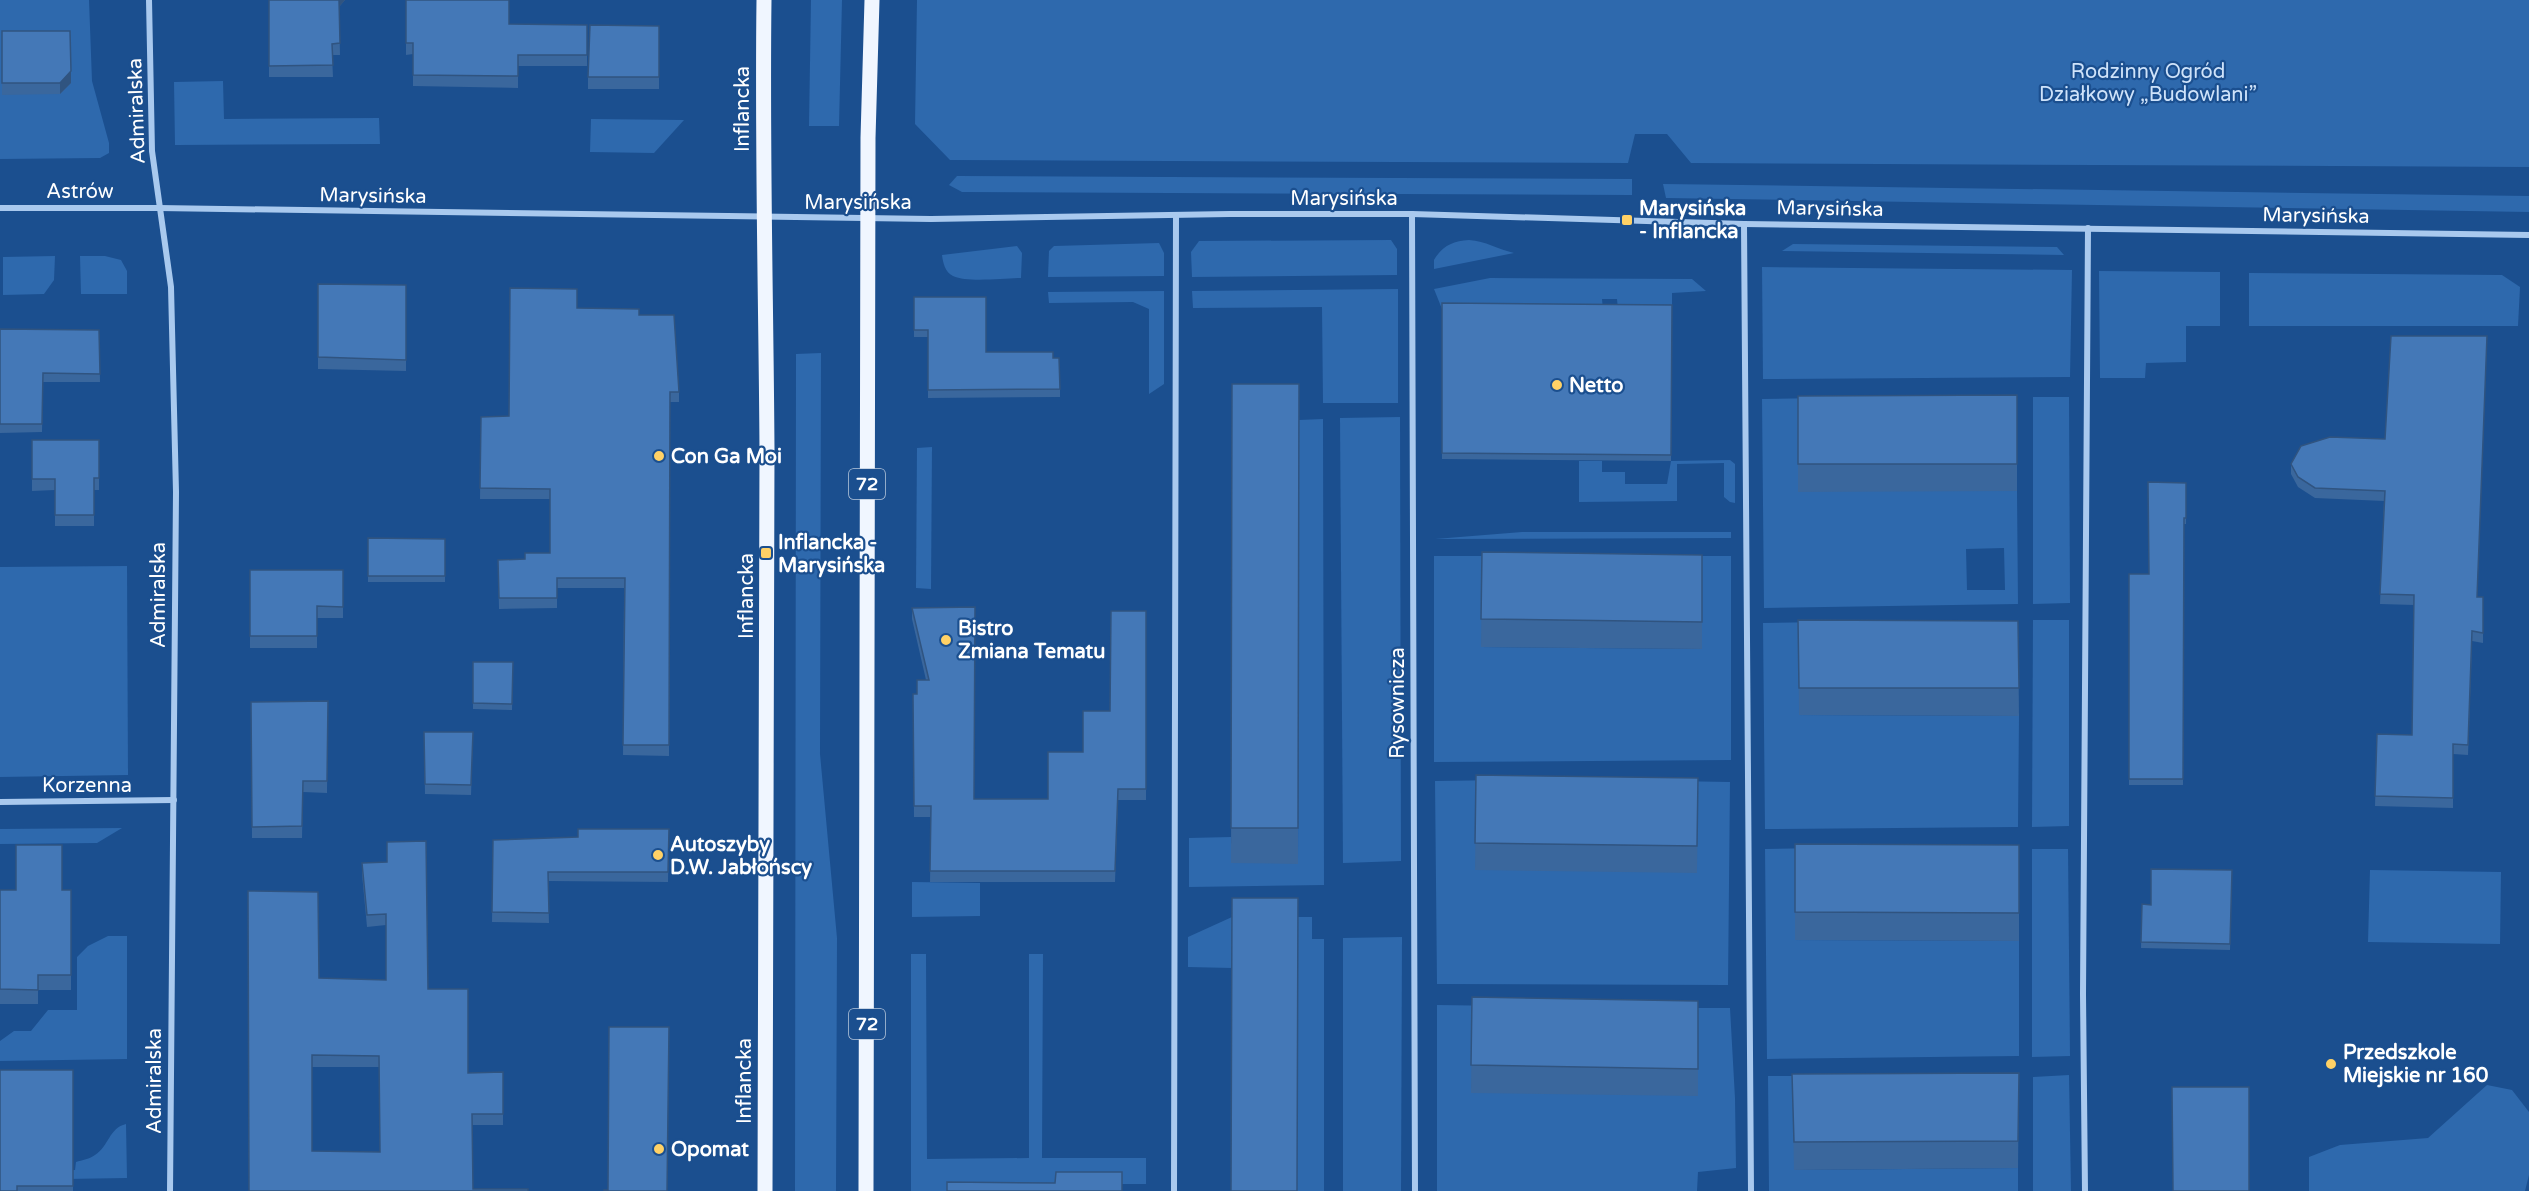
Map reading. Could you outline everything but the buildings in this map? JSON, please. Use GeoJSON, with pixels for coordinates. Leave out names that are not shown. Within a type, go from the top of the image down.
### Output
{"type":"FeatureCollection","features":[{"type":"Feature","properties":{"kind":"main road","name":"Inflancka"},"geometry":{"type":"LineString","coordinates":[[764,0],[767,597],[765,1191]]}},
{"type":"Feature","properties":{"kind":"main road","name":"72"},"geometry":{"type":"LineString","coordinates":[[866,1191],[868,218],[872,0]]}},
{"type":"Feature","properties":{"kind":"street","name":"Admiralska"},"geometry":{"type":"LineString","coordinates":[[149,0],[152,151],[171,287],[176,492],[170,1191]]}},
{"type":"Feature","properties":{"kind":"street","name":"Astrów"},"geometry":{"type":"LineString","coordinates":[[0,208],[159,208]]}},
{"type":"Feature","properties":{"kind":"street","name":"Marysińska"},"geometry":{"type":"LineString","coordinates":[[159,208],[764,218],[1037,219],[1412,214],[1744,224],[2529,235]]}},
{"type":"Feature","properties":{"kind":"street","name":"Rysownicza"},"geometry":{"type":"LineString","coordinates":[[1412,214],[1415,1191]]}},
{"type":"Feature","properties":{"kind":"street"},"geometry":{"type":"LineString","coordinates":[[1174,1191],[1176,216]]}},
{"type":"Feature","properties":{"kind":"street"},"geometry":{"type":"LineString","coordinates":[[1744,224],[1751,1191]]}},
{"type":"Feature","properties":{"kind":"street"},"geometry":{"type":"LineString","coordinates":[[2085,1191],[2083,970],[2088,228]]}},
{"type":"Feature","properties":{"kind":"street","name":"Korzenna"},"geometry":{"type":"LineString","coordinates":[[0,802],[174,800]]}},
{"type":"Feature","properties":{"kind":"green space"},"geometry":{"type":"Polygon","coordinates":[[[0,0],[89,0],[92,81],[109,143],[109,153],[100,158],[0,159],[0,0]]]}},
{"type":"Feature","properties":{"kind":"green space"},"geometry":{"type":"Polygon","coordinates":[[[811,0],[842,0],[839,126],[809,126],[811,0]]]}},
{"type":"Feature","properties":{"kind":"green space","name":"Rodzinny Ogród Działkowy „Budowlani”"},"geometry":{"type":"Polygon","coordinates":[[[917,0],[2529,0],[2529,167],[1691,163],[1667,134],[1635,134],[1628,163],[950,160],[915,124],[917,0]]]}},
{"type":"Feature","properties":{"kind":"green space"},"geometry":{"type":"Polygon","coordinates":[[[223,81],[224,119],[379,118],[380,144],[175,145],[174,82],[223,81]]]}},
{"type":"Feature","properties":{"kind":"green space"},"geometry":{"type":"Polygon","coordinates":[[[591,119],[684,120],[654,153],[590,152],[591,119]]]}},
{"type":"Feature","properties":{"kind":"green space"},"geometry":{"type":"Polygon","coordinates":[[[957,176],[1632,179],[1632,195],[962,192],[949,185],[957,176]]]}},
{"type":"Feature","properties":{"kind":"green space"},"geometry":{"type":"Polygon","coordinates":[[[1663,184],[2529,196],[2529,212],[1666,198],[1663,184]]]}},
{"type":"Feature","properties":{"kind":"green space"},"geometry":{"type":"Polygon","coordinates":[[[1391,240],[1397,249],[1397,275],[1192,277],[1191,252],[1199,241],[1391,240]]]}},
{"type":"Feature","properties":{"kind":"green space"},"geometry":{"type":"Polygon","coordinates":[[[1469,240],[1514,253],[1434,269],[1434,260],[1444,248],[1453,243],[1469,240]]]}},
{"type":"Feature","properties":{"kind":"green space"},"geometry":{"type":"Polygon","coordinates":[[[1159,243],[1164,253],[1164,276],[1048,277],[1049,251],[1054,246],[1159,243]]]}},
{"type":"Feature","properties":{"kind":"green space"},"geometry":{"type":"Polygon","coordinates":[[[1793,244],[2057,247],[2064,255],[1782,251],[1793,244]]]}},
{"type":"Feature","properties":{"kind":"green space"},"geometry":{"type":"Polygon","coordinates":[[[1017,246],[1022,253],[1021,278],[977,280],[953,276],[948,272],[942,255],[1017,246]]]}},
{"type":"Feature","properties":{"kind":"green space"},"geometry":{"type":"Polygon","coordinates":[[[55,256],[54,280],[44,294],[3,295],[3,257],[55,256]]]}},
{"type":"Feature","properties":{"kind":"green space"},"geometry":{"type":"Polygon","coordinates":[[[80,256],[105,256],[121,260],[127,271],[127,294],[81,294],[80,256]]]}},
{"type":"Feature","properties":{"kind":"green space"},"geometry":{"type":"Polygon","coordinates":[[[1762,267],[2072,270],[2070,377],[1763,379],[1762,267]]]}},
{"type":"Feature","properties":{"kind":"green space"},"geometry":{"type":"Polygon","coordinates":[[[2099,271],[2220,272],[2220,326],[2186,326],[2186,362],[2146,363],[2145,378],[2100,378],[2099,271]]]}},
{"type":"Feature","properties":{"kind":"green space"},"geometry":{"type":"Polygon","coordinates":[[[2249,273],[2502,275],[2520,287],[2518,326],[2249,326],[2249,273]]]}},
{"type":"Feature","properties":{"kind":"green space"},"geometry":{"type":"Polygon","coordinates":[[[1490,278],[1692,279],[1706,291],[1672,293],[1672,311],[1618,310],[1617,299],[1602,299],[1603,310],[1442,309],[1434,289],[1490,278]]]}},
{"type":"Feature","properties":{"kind":"green space"},"geometry":{"type":"Polygon","coordinates":[[[1398,289],[1398,403],[1323,403],[1322,307],[1193,308],[1192,291],[1398,289]]]}},
{"type":"Feature","properties":{"kind":"green space"},"geometry":{"type":"Polygon","coordinates":[[[1164,291],[1164,384],[1149,394],[1149,309],[1133,302],[1049,303],[1048,292],[1164,291]]]}},
{"type":"Feature","properties":{"kind":"green space"},"geometry":{"type":"Polygon","coordinates":[[[821,353],[820,754],[837,938],[836,1191],[795,1191],[796,354],[821,353]]]}},
{"type":"Feature","properties":{"kind":"green space"},"geometry":{"type":"Polygon","coordinates":[[[2033,397],[2069,397],[2070,603],[2033,604],[2033,397]]]}},
{"type":"Feature","properties":{"kind":"green space"},"geometry":{"type":"Polygon","coordinates":[[[1820,398],[2017,491],[2018,604],[1764,608],[1762,399],[1820,398]],[[2004,548],[1966,549],[1967,590],[2005,590],[2004,548]]]}},
{"type":"Feature","properties":{"kind":"green space"},"geometry":{"type":"Polygon","coordinates":[[[1400,417],[1401,861],[1343,863],[1340,418],[1400,417]]]}},
{"type":"Feature","properties":{"kind":"green space"},"geometry":{"type":"Polygon","coordinates":[[[1323,419],[1324,885],[1189,887],[1189,838],[1231,837],[1231,863],[1298,863],[1299,420],[1323,419]]]}},
{"type":"Feature","properties":{"kind":"green space"},"geometry":{"type":"Polygon","coordinates":[[[932,447],[931,589],[916,588],[917,448],[932,447]]]}},
{"type":"Feature","properties":{"kind":"green space"},"geometry":{"type":"Polygon","coordinates":[[[1730,460],[1735,464],[1735,503],[1724,497],[1724,463],[1677,464],[1677,501],[1579,502],[1579,461],[1602,461],[1602,472],[1625,472],[1625,484],[1667,484],[1671,461],[1730,460]]]}},
{"type":"Feature","properties":{"kind":"green space"},"geometry":{"type":"Polygon","coordinates":[[[1522,532],[1731,532],[1731,538],[1435,539],[1522,532]]]}},
{"type":"Feature","properties":{"kind":"green space"},"geometry":{"type":"Polygon","coordinates":[[[1434,556],[1506,556],[1481,647],[1701,649],[1702,582],[1672,556],[1731,556],[1731,760],[1434,762],[1434,556]]]}},
{"type":"Feature","properties":{"kind":"green space"},"geometry":{"type":"Polygon","coordinates":[[[127,566],[128,775],[0,777],[0,567],[127,566]]]}},
{"type":"Feature","properties":{"kind":"green space"},"geometry":{"type":"Polygon","coordinates":[[[2033,620],[2069,620],[2069,826],[2032,827],[2033,620]]]}},
{"type":"Feature","properties":{"kind":"green space"},"geometry":{"type":"Polygon","coordinates":[[[1821,622],[1799,715],[2019,716],[2018,827],[1765,829],[1763,623],[1821,622]]]}},
{"type":"Feature","properties":{"kind":"green space"},"geometry":{"type":"Polygon","coordinates":[[[1506,780],[1696,873],[1698,805],[1672,781],[1730,782],[1728,985],[1437,984],[1435,781],[1506,780]]]}},
{"type":"Feature","properties":{"kind":"green space"},"geometry":{"type":"Polygon","coordinates":[[[122,828],[97,843],[0,844],[0,829],[122,828]]]}},
{"type":"Feature","properties":{"kind":"green space"},"geometry":{"type":"Polygon","coordinates":[[[1820,848],[1795,940],[2019,941],[2019,1056],[1767,1059],[1765,849],[1820,848]]]}},
{"type":"Feature","properties":{"kind":"green space"},"geometry":{"type":"Polygon","coordinates":[[[2032,849],[2068,849],[2070,1056],[2032,1057],[2032,849]]]}},
{"type":"Feature","properties":{"kind":"green space"},"geometry":{"type":"Polygon","coordinates":[[[2370,870],[2501,872],[2500,944],[2368,942],[2370,870]]]}},
{"type":"Feature","properties":{"kind":"green space"},"geometry":{"type":"Polygon","coordinates":[[[912,882],[980,883],[980,916],[912,917],[912,882]]]}},
{"type":"Feature","properties":{"kind":"green space"},"geometry":{"type":"Polygon","coordinates":[[[1232,917],[1312,917],[1312,939],[1324,939],[1324,1191],[1297,1191],[1232,968],[1188,967],[1188,937],[1232,917]]]}},
{"type":"Feature","properties":{"kind":"green space"},"geometry":{"type":"Polygon","coordinates":[[[108,936],[127,936],[127,1059],[0,1061],[0,1041],[14,1031],[31,1031],[48,1010],[77,1010],[77,957],[88,946],[108,936]]]}},
{"type":"Feature","properties":{"kind":"green space"},"geometry":{"type":"Polygon","coordinates":[[[1402,937],[1401,1191],[1343,1191],[1343,938],[1402,937]]]}},
{"type":"Feature","properties":{"kind":"green space"},"geometry":{"type":"Polygon","coordinates":[[[911,954],[926,954],[927,1159],[1029,1158],[1029,954],[1043,954],[1042,1158],[1146,1158],[1146,1184],[1056,1184],[1056,1191],[911,1191],[911,954]]]}},
{"type":"Feature","properties":{"kind":"green space"},"geometry":{"type":"Polygon","coordinates":[[[1437,1005],[1506,1006],[1697,1096],[1698,1029],[1671,1008],[1730,1008],[1736,1168],[1698,1172],[1697,1191],[1437,1191],[1437,1005]]]}},
{"type":"Feature","properties":{"kind":"green space"},"geometry":{"type":"Polygon","coordinates":[[[2069,1075],[2071,1191],[2033,1191],[2033,1077],[2069,1075]]]}},
{"type":"Feature","properties":{"kind":"green space"},"geometry":{"type":"Polygon","coordinates":[[[1768,1076],[1823,1076],[1794,1170],[2018,1168],[2018,1191],[1769,1191],[1768,1076]]]}},
{"type":"Feature","properties":{"kind":"green space"},"geometry":{"type":"Polygon","coordinates":[[[2487,1085],[2512,1090],[2529,1112],[2529,1175],[2525,1191],[2309,1191],[2309,1157],[2340,1145],[2428,1138],[2487,1085]]]}},
{"type":"Feature","properties":{"kind":"green space"},"geometry":{"type":"Polygon","coordinates":[[[126,1124],[127,1178],[65,1179],[65,1191],[8,1171],[75,1170],[76,1162],[95,1155],[116,1129],[126,1124]]]}},
{"type":"Feature","properties":{"kind":"place","name":"Marysińska - Inflancka"},"geometry":{"type":"Point","coordinates":[1627,220]}},
{"type":"Feature","properties":{"kind":"place","name":"Netto"},"geometry":{"type":"Point","coordinates":[1557,385]}},
{"type":"Feature","properties":{"kind":"place","name":"Con Ga Moi"},"geometry":{"type":"Point","coordinates":[659,456]}},
{"type":"Feature","properties":{"kind":"place","name":"Inflancka - Marysińska"},"geometry":{"type":"Point","coordinates":[766,553]}},
{"type":"Feature","properties":{"kind":"place","name":"Bistro Zmiana Tematu"},"geometry":{"type":"Point","coordinates":[946,640]}},
{"type":"Feature","properties":{"kind":"place","name":"Autoszyby D.W. Jabłońscy"},"geometry":{"type":"Point","coordinates":[658,855]}},
{"type":"Feature","properties":{"kind":"place","name":"Przedszkole Miejskie nr 160"},"geometry":{"type":"Point","coordinates":[2331,1064]}},
{"type":"Feature","properties":{"kind":"place","name":"Opomat"},"geometry":{"type":"Point","coordinates":[659,1149]}}]}
